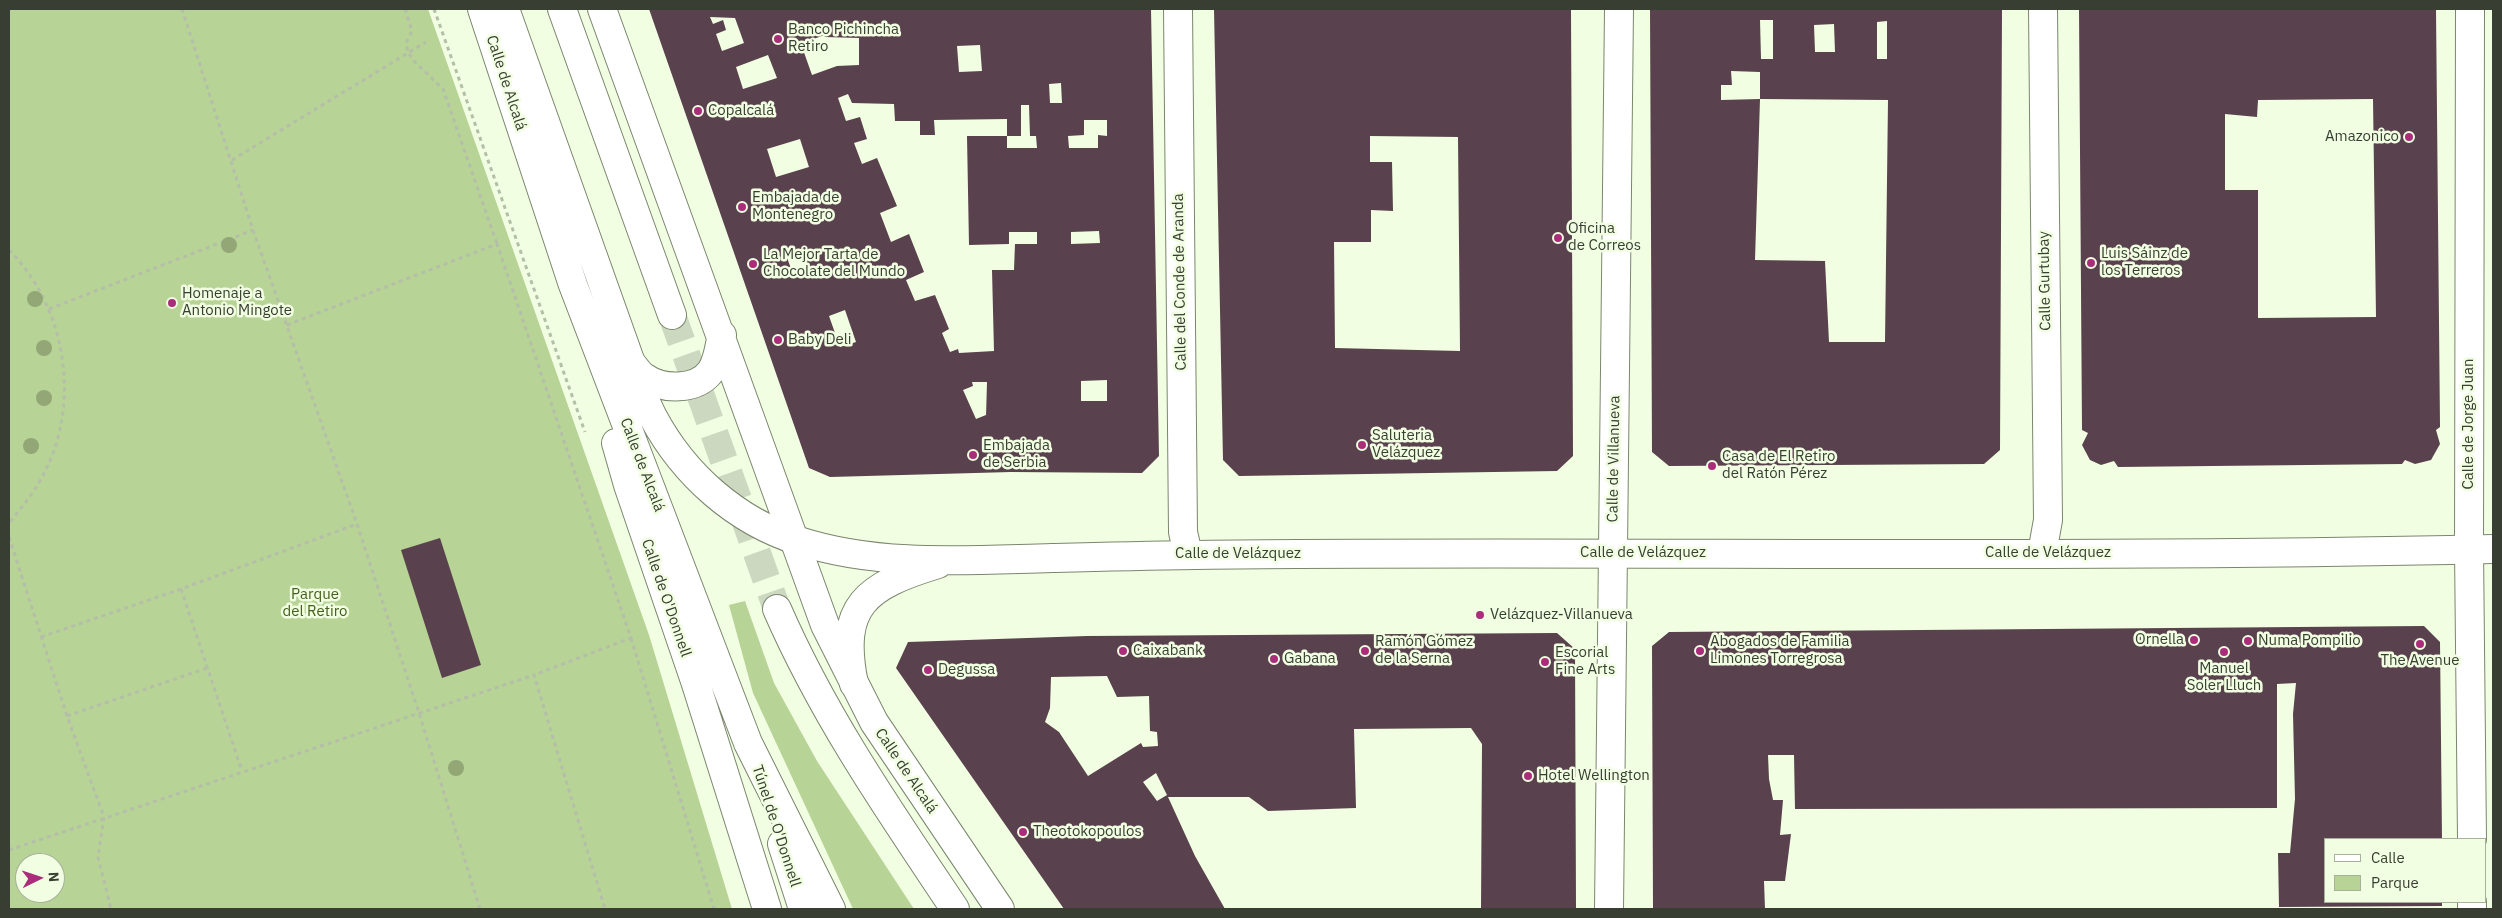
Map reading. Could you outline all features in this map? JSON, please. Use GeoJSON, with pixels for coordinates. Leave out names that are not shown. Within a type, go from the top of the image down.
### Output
{"type":"FeatureCollection","features":[{"type":"Feature","properties":{"kind":"main road","name":"Calle de Alcalá"},"geometry":{"type":"LineString","coordinates":[[482,9],[573,284],[748,743],[831,909]]}},
{"type":"Feature","properties":{"kind":"main road","name":"Calle de Alcalá"},"geometry":{"type":"LineString","coordinates":[[505,9],[631,363],[653,417],[678,455],[733,510],[765,528],[794,540]]}},
{"type":"Feature","properties":{"kind":"main road"},"geometry":{"type":"LineString","coordinates":[[562,9],[672,315]]}},
{"type":"Feature","properties":{"kind":"main road","name":"Calle de Alcalá"},"geometry":{"type":"LineString","coordinates":[[602,9],[722,335],[825,625],[874,722],[1000,909]]}},
{"type":"Feature","properties":{"kind":"main road","name":"Calle del Conde de Aranda"},"geometry":{"type":"LineString","coordinates":[[1178,9],[1183,532],[1188,554]]}},
{"type":"Feature","properties":{"kind":"main road","name":"Calle de Villanueva"},"geometry":{"type":"LineString","coordinates":[[1609,909],[1619,9]]}},
{"type":"Feature","properties":{"kind":"main road","name":"Calle Gurtubay"},"geometry":{"type":"LineString","coordinates":[[2042,553],[2048,520],[2043,9]]}},
{"type":"Feature","properties":{"kind":"main road","name":"Calle de Jorge Juan"},"geometry":{"type":"LineString","coordinates":[[2470,9],[2481,549],[2472,838]]}},
{"type":"Feature","properties":{"kind":"main road","name":"Calle de O'Donnell"},"geometry":{"type":"LineString","coordinates":[[573,284],[628,485],[696,684],[767,909]]}},
{"type":"Feature","properties":{"kind":"main road","name":"Calle de Alcalá"},"geometry":{"type":"LineString","coordinates":[[631,363],[644,377],[662,385],[673,387],[690,385],[710,372],[717,359],[722,335]]}},
{"type":"Feature","properties":{"kind":"main road","name":"Calle de Velázquez"},"geometry":{"type":"LineString","coordinates":[[794,540],[846,553],[949,561],[1188,554],[2042,553],[2481,549]]}},
{"type":"Feature","properties":{"kind":"main road"},"geometry":{"type":"LineString","coordinates":[[854,684],[848,646],[849,628],[856,613],[878,589],[926,568],[949,561]]}},
{"type":"Feature","properties":{"kind":"main road"},"geometry":{"type":"LineString","coordinates":[[776,610],[798,659],[822,705],[874,788],[955,909]]}},
{"type":"Feature","properties":{"kind":"main road","name":"Túnel de O'Donnell"},"geometry":{"type":"LineString","coordinates":[[748,743],[803,909]]}},
{"type":"Feature","properties":{"kind":"path"},"geometry":{"type":"LineString","coordinates":[[182,9],[254,230],[357,524],[419,713],[480,909]]}},
{"type":"Feature","properties":{"kind":"path"},"geometry":{"type":"LineString","coordinates":[[405,9],[412,31],[406,43],[408,52],[414,61],[443,89],[631,638],[714,909]]}},
{"type":"Feature","properties":{"kind":"path"},"geometry":{"type":"LineString","coordinates":[[232,160],[426,42]]}},
{"type":"Feature","properties":{"kind":"path"},"geometry":{"type":"LineString","coordinates":[[49,309],[254,230]]}},
{"type":"Feature","properties":{"kind":"path"},"geometry":{"type":"LineString","coordinates":[[287,325],[497,244]]}},
{"type":"Feature","properties":{"kind":"path"},"geometry":{"type":"LineString","coordinates":[[9,250],[35,283],[49,309],[61,347],[65,386],[61,425],[49,463],[31,497],[9,523]]}},
{"type":"Feature","properties":{"kind":"path"},"geometry":{"type":"LineString","coordinates":[[41,637],[180,589],[357,524]]}},
{"type":"Feature","properties":{"kind":"path"},"geometry":{"type":"LineString","coordinates":[[9,537],[67,716],[104,817],[98,857],[111,909]]}},
{"type":"Feature","properties":{"kind":"path"},"geometry":{"type":"LineString","coordinates":[[180,589],[242,771]]}},
{"type":"Feature","properties":{"kind":"path"},"geometry":{"type":"LineString","coordinates":[[9,850],[534,675],[631,638]]}},
{"type":"Feature","properties":{"kind":"path"},"geometry":{"type":"LineString","coordinates":[[67,716],[207,668]]}},
{"type":"Feature","properties":{"kind":"path"},"geometry":{"type":"LineString","coordinates":[[534,675],[605,909]]}},
{"type":"Feature","properties":{"kind":"green space","name":"Parque del Retiro"},"geometry":{"type":"Polygon","coordinates":[[[9,9],[428,9],[649,635],[732,909],[9,909],[9,9]]]}},
{"type":"Feature","properties":{"kind":"green space"},"geometry":{"type":"Polygon","coordinates":[[[745,601],[774,683],[817,761],[914,909],[853,909],[753,693],[729,605],[745,601]]]}},
{"type":"Feature","properties":{"kind":"building"},"geometry":{"type":"Polygon","coordinates":[[[649,9],[1151,9],[1159,456],[1142,473],[1011,472],[830,477],[809,468],[649,9]],[[710,17],[713,24],[723,20],[726,30],[716,34],[722,51],[744,43],[735,18],[710,17]],[[824,35],[801,44],[812,75],[837,66],[859,65],[859,38],[825,37],[824,35]],[[980,45],[957,46],[959,72],[982,71],[980,45]],[[768,55],[736,67],[743,89],[777,78],[768,55]],[[1061,83],[1049,84],[1050,103],[1062,103],[1061,83]],[[848,94],[838,98],[846,121],[860,117],[867,139],[854,143],[862,164],[877,158],[897,206],[880,213],[891,242],[909,234],[924,272],[906,280],[915,301],[935,295],[949,329],[942,333],[950,352],[958,349],[959,353],[994,351],[992,270],[1014,270],[1015,244],[1037,244],[1037,232],[1009,232],[1009,244],[969,245],[967,136],[1007,136],[1007,119],[934,120],[935,135],[920,135],[920,121],[895,121],[894,104],[852,103],[848,94]],[[1021,105],[1021,136],[1007,136],[1007,148],[1037,148],[1036,136],[1030,136],[1029,105],[1021,105]],[[1084,120],[1084,135],[1068,136],[1069,148],[1098,148],[1098,135],[1107,136],[1107,120],[1084,120]],[[800,139],[767,149],[776,177],[809,167],[800,139]],[[1099,231],[1071,232],[1071,244],[1100,243],[1099,231]],[[801,249],[786,255],[793,274],[808,269],[801,249]],[[845,310],[829,316],[840,347],[856,342],[845,310]],[[1107,380],[1081,381],[1081,401],[1107,401],[1107,380]],[[972,382],[973,386],[963,390],[976,419],[986,415],[986,417],[987,382],[972,382]]]}},
{"type":"Feature","properties":{"kind":"building"},"geometry":{"type":"Polygon","coordinates":[[[1214,9],[1571,9],[1573,456],[1557,471],[1239,476],[1223,460],[1214,9]],[[1370,136],[1370,162],[1392,162],[1393,211],[1371,210],[1371,242],[1334,242],[1335,348],[1460,351],[1458,137],[1370,136]]]}},
{"type":"Feature","properties":{"kind":"building"},"geometry":{"type":"Polygon","coordinates":[[[1650,9],[2002,9],[2000,450],[1984,464],[1669,466],[1652,452],[1650,9]],[[1760,20],[1761,59],[1773,59],[1773,20],[1760,20]],[[1887,21],[1877,22],[1877,59],[1887,59],[1887,21]],[[1834,24],[1814,25],[1815,52],[1835,52],[1834,24]],[[1731,71],[1732,85],[1721,85],[1721,100],[1760,99],[1760,72],[1731,71]],[[1760,99],[1755,260],[1825,261],[1829,342],[1885,342],[1888,100],[1760,99]]]}},
{"type":"Feature","properties":{"kind":"building"},"geometry":{"type":"Polygon","coordinates":[[[2079,9],[2436,9],[2440,427],[2436,430],[2440,444],[2431,460],[2415,464],[2405,460],[2402,464],[2118,467],[2114,461],[2101,465],[2090,460],[2082,445],[2088,433],[2082,430],[2079,9]],[[2373,99],[2258,100],[2257,117],[2225,114],[2225,190],[2258,190],[2258,318],[2376,317],[2373,99]]]}},
{"type":"Feature","properties":{"kind":"building"},"geometry":{"type":"Polygon","coordinates":[[[440,538],[481,665],[442,678],[401,550],[440,538]]]}},
{"type":"Feature","properties":{"kind":"building"},"geometry":{"type":"Polygon","coordinates":[[[2424,626],[2440,642],[2442,838],[2324,838],[2324,903],[2442,903],[2442,906],[2279,907],[2278,853],[2290,853],[2295,799],[2293,714],[2296,683],[2277,684],[2277,808],[1795,809],[1794,755],[1768,755],[1769,779],[1773,800],[1783,800],[1780,835],[1791,834],[1785,881],[1764,881],[1765,909],[1653,909],[1652,646],[1669,632],[2424,626]]]}},
{"type":"Feature","properties":{"kind":"building"},"geometry":{"type":"Polygon","coordinates":[[[1557,633],[1575,649],[1576,909],[1481,909],[1482,744],[1471,728],[1354,729],[1356,808],[1268,811],[1249,797],[1168,797],[1195,856],[1225,909],[1064,909],[896,668],[908,642],[1087,636],[1557,633]],[[1107,676],[1051,677],[1050,708],[1045,722],[1059,732],[1088,776],[1141,743],[1143,747],[1158,746],[1157,732],[1150,731],[1149,696],[1117,697],[1107,676]],[[1156,773],[1143,782],[1157,801],[1167,795],[1156,773]]]}},
{"type":"Feature","properties":{"kind":"tunnel"},"geometry":{"type":"LineString","coordinates":[[672,315],[777,609]]}},
{"type":"Feature","properties":{"kind":"place","name":"Banco Pichincha Retiro"},"geometry":{"type":"Point","coordinates":[778,39]}},
{"type":"Feature","properties":{"kind":"place","name":"Copalcalá"},"geometry":{"type":"Point","coordinates":[698,111]}},
{"type":"Feature","properties":{"kind":"place","name":"Amazonico"},"geometry":{"type":"Point","coordinates":[2409,137]}},
{"type":"Feature","properties":{"kind":"place","name":"Embajada de Montenegro"},"geometry":{"type":"Point","coordinates":[742,207]}},
{"type":"Feature","properties":{"kind":"place","name":"Oficina de Correos"},"geometry":{"type":"Point","coordinates":[1558,238]}},
{"type":"Feature","properties":{"kind":"place","name":"Luis Sáinz de los Terreros"},"geometry":{"type":"Point","coordinates":[2091,263]}},
{"type":"Feature","properties":{"kind":"place","name":"La Mejor Tarta de Chocolate del Mundo"},"geometry":{"type":"Point","coordinates":[753,264]}},
{"type":"Feature","properties":{"kind":"place","name":"Homenaje a Antonio Mingote"},"geometry":{"type":"Point","coordinates":[172,303]}},
{"type":"Feature","properties":{"kind":"place","name":"Baby Deli"},"geometry":{"type":"Point","coordinates":[778,340]}},
{"type":"Feature","properties":{"kind":"place","name":"Saluteria Velázquez"},"geometry":{"type":"Point","coordinates":[1362,445]}},
{"type":"Feature","properties":{"kind":"place","name":"Embajada de Serbia"},"geometry":{"type":"Point","coordinates":[973,455]}},
{"type":"Feature","properties":{"kind":"place","name":"Casa de El Retiro del Ratón Pérez"},"geometry":{"type":"Point","coordinates":[1712,466]}},
{"type":"Feature","properties":{"kind":"place","name":"Velázquez-Villanueva"},"geometry":{"type":"Point","coordinates":[1480,615]}},
{"type":"Feature","properties":{"kind":"place","name":"Ornella"},"geometry":{"type":"Point","coordinates":[2194,640]}},
{"type":"Feature","properties":{"kind":"place","name":"Numa Pompilio"},"geometry":{"type":"Point","coordinates":[2248,641]}},
{"type":"Feature","properties":{"kind":"place","name":"The Avenue"},"geometry":{"type":"Point","coordinates":[2420,644]}},
{"type":"Feature","properties":{"kind":"place","name":"Caixabank"},"geometry":{"type":"Point","coordinates":[1123,651]}},
{"type":"Feature","properties":{"kind":"place","name":"Ramón Gómez de la Serna"},"geometry":{"type":"Point","coordinates":[1365,651]}},
{"type":"Feature","properties":{"kind":"place","name":"Abogados de Familia Limones Torregrosa"},"geometry":{"type":"Point","coordinates":[1700,651]}},
{"type":"Feature","properties":{"kind":"place","name":"Manuel Soler Lluch"},"geometry":{"type":"Point","coordinates":[2224,652]}},
{"type":"Feature","properties":{"kind":"place","name":"Gabana"},"geometry":{"type":"Point","coordinates":[1274,659]}},
{"type":"Feature","properties":{"kind":"place","name":"Escorial Fine Arts"},"geometry":{"type":"Point","coordinates":[1545,662]}},
{"type":"Feature","properties":{"kind":"place","name":"Degussa"},"geometry":{"type":"Point","coordinates":[928,670]}},
{"type":"Feature","properties":{"kind":"place","name":"Hotel Wellington"},"geometry":{"type":"Point","coordinates":[1528,776]}},
{"type":"Feature","properties":{"kind":"place","name":"Theotokopoulos"},"geometry":{"type":"Point","coordinates":[1023,832]}}]}
